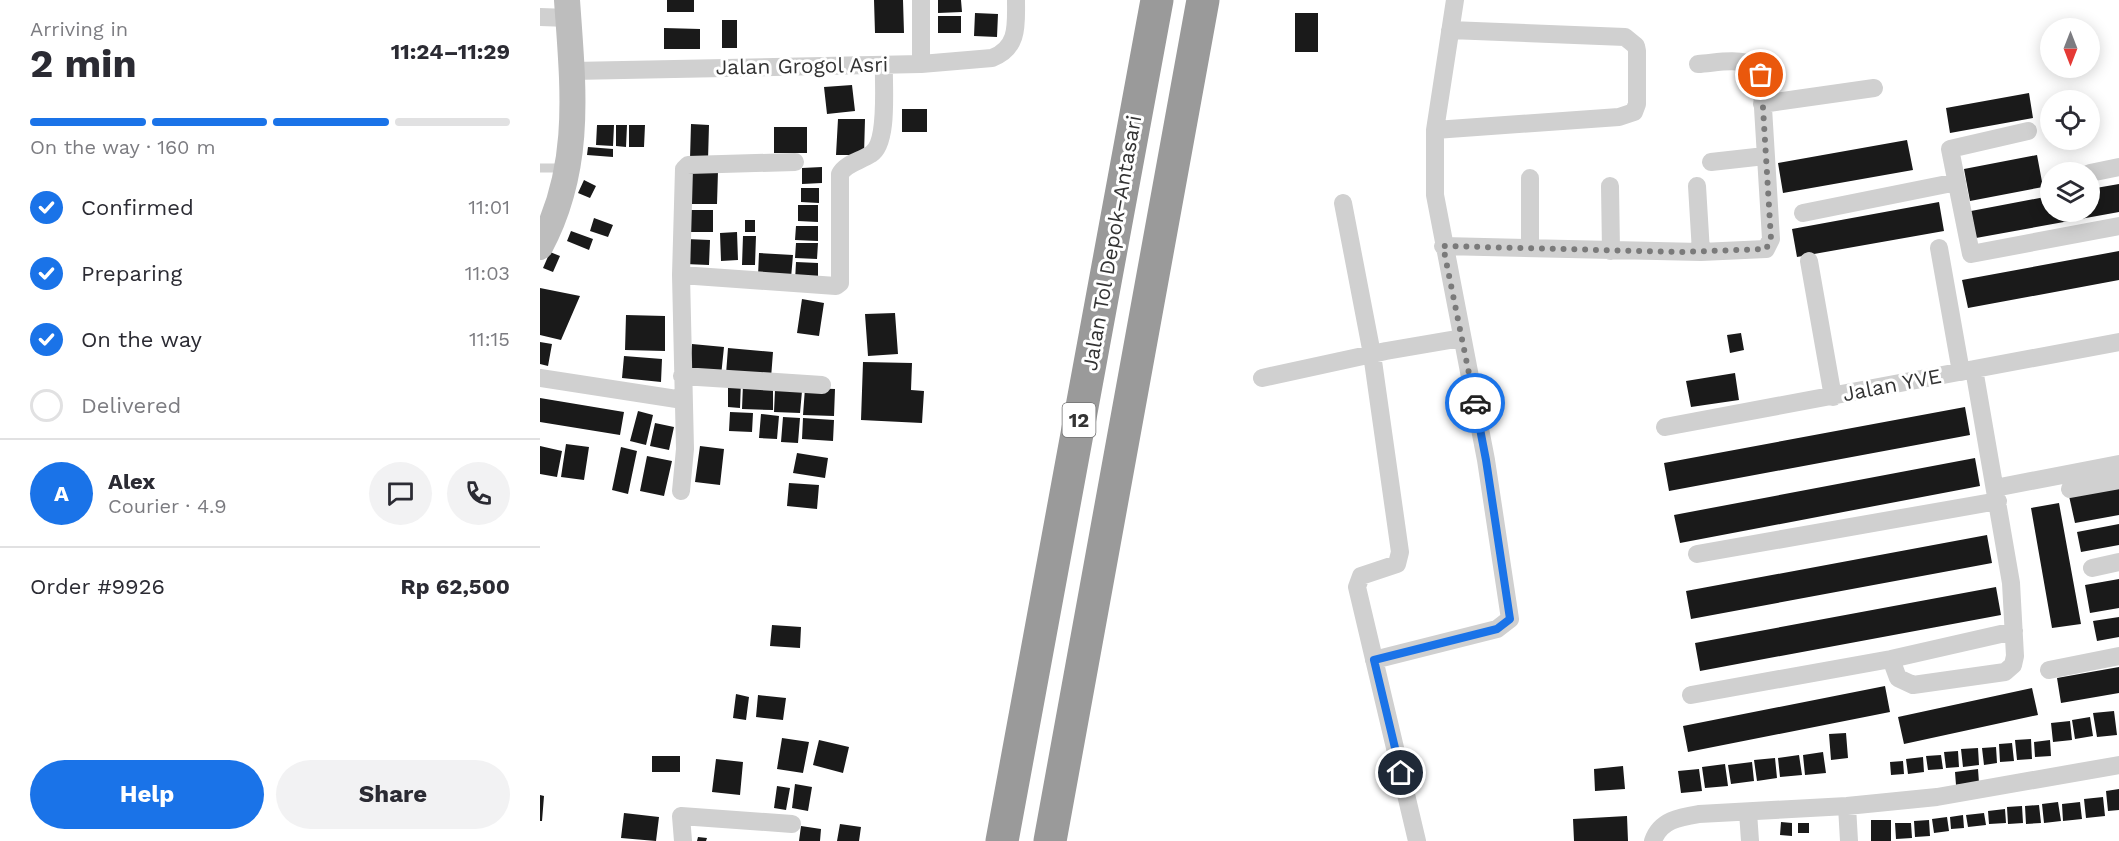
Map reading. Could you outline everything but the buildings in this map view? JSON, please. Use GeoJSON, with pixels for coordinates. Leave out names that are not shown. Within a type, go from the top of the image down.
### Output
{"type":"FeatureCollection","features":[{"type":"Feature","properties":{"kind":"highway","name":"Jalan Tol Depok–Antasari"},"geometry":{"type":"LineString","coordinates":[[1002,841],[1157,0]]}},
{"type":"Feature","properties":{"kind":"highway","name":"12"},"geometry":{"type":"LineString","coordinates":[[1050,841],[1203,0]]}},
{"type":"Feature","properties":{"kind":"street"},"geometry":{"type":"LineString","coordinates":[[921,0],[921,64]]}},
{"type":"Feature","properties":{"kind":"street","name":"Jalan Grogol Asri"},"geometry":{"type":"LineString","coordinates":[[572,71],[921,64],[992,58],[1009,47],[1016,30],[1017,0]]}},
{"type":"Feature","properties":{"kind":"street"},"geometry":{"type":"LineString","coordinates":[[1374,660],[1497,629],[1510,619],[1486,460],[1435,195],[1435,130],[1455,0]]}},
{"type":"Feature","properties":{"kind":"street"},"geometry":{"type":"LineString","coordinates":[[540,17],[568,9],[573,142],[552,168],[552,226],[540,247]]}},
{"type":"Feature","properties":{"kind":"street"},"geometry":{"type":"LineString","coordinates":[[1435,130],[1619,117],[1634,111],[1637,104],[1637,51],[1631,40],[1625,37],[1450,30]]}},
{"type":"Feature","properties":{"kind":"street"},"geometry":{"type":"LineString","coordinates":[[1443,246],[1701,252],[1760,250],[1769,244],[1771,239],[1761,75],[1756,67],[1742,62],[1698,64]]}},
{"type":"Feature","properties":{"kind":"street"},"geometry":{"type":"LineString","coordinates":[[681,275],[836,286],[840,283],[840,174],[846,167],[871,154],[880,144],[884,65]]}},
{"type":"Feature","properties":{"kind":"street"},"geometry":{"type":"LineString","coordinates":[[1762,104],[1874,88]]}},
{"type":"Feature","properties":{"kind":"street"},"geometry":{"type":"LineString","coordinates":[[2028,130],[1950,148],[1971,254],[2119,226]]}},
{"type":"Feature","properties":{"kind":"street"},"geometry":{"type":"LineString","coordinates":[[1711,162],[1765,156]]}},
{"type":"Feature","properties":{"kind":"street"},"geometry":{"type":"LineString","coordinates":[[681,490],[685,449],[681,275],[683,176],[688,165],[795,162]]}},
{"type":"Feature","properties":{"kind":"street"},"geometry":{"type":"LineString","coordinates":[[2100,171],[2119,167]]}},
{"type":"Feature","properties":{"kind":"street"},"geometry":{"type":"LineString","coordinates":[[1530,178],[1530,248]]}},
{"type":"Feature","properties":{"kind":"street"},"geometry":{"type":"LineString","coordinates":[[1803,213],[1957,182]]}},
{"type":"Feature","properties":{"kind":"street"},"geometry":{"type":"LineString","coordinates":[[1610,186],[1611,251]]}},
{"type":"Feature","properties":{"kind":"street"},"geometry":{"type":"LineString","coordinates":[[1697,186],[1701,252]]}},
{"type":"Feature","properties":{"kind":"street"},"geometry":{"type":"LineString","coordinates":[[1342,204],[1372,354],[1400,552],[1397,564],[1361,576],[1357,583],[1417,841]]}},
{"type":"Feature","properties":{"kind":"street"},"geometry":{"type":"LineString","coordinates":[[1892,658],[1898,678],[1912,685],[2005,672],[2013,665],[2015,656],[2011,583],[1996,495],[1939,248]]}},
{"type":"Feature","properties":{"kind":"street"},"geometry":{"type":"LineString","coordinates":[[1809,261],[1833,397]]}},
{"type":"Feature","properties":{"kind":"street"},"geometry":{"type":"LineString","coordinates":[[1262,378],[1372,354],[1462,338]]}},
{"type":"Feature","properties":{"kind":"street","name":"Jalan YVE"},"geometry":{"type":"LineString","coordinates":[[1665,427],[2119,342]]}},
{"type":"Feature","properties":{"kind":"street"},"geometry":{"type":"LineString","coordinates":[[682,375],[822,385]]}},
{"type":"Feature","properties":{"kind":"street"},"geometry":{"type":"LineString","coordinates":[[540,378],[683,400]]}},
{"type":"Feature","properties":{"kind":"street"},"geometry":{"type":"LineString","coordinates":[[1697,554],[1996,495],[2119,465]]}},
{"type":"Feature","properties":{"kind":"street"},"geometry":{"type":"LineString","coordinates":[[2070,489],[2119,480]]}},
{"type":"Feature","properties":{"kind":"street"},"geometry":{"type":"LineString","coordinates":[[2092,568],[2119,562]]}},
{"type":"Feature","properties":{"kind":"street"},"geometry":{"type":"LineString","coordinates":[[1691,696],[1892,658],[2014,631]]}},
{"type":"Feature","properties":{"kind":"street"},"geometry":{"type":"LineString","coordinates":[[2049,670],[2119,656]]}},
{"type":"Feature","properties":{"kind":"street"},"geometry":{"type":"LineString","coordinates":[[1653,841],[1661,828],[1675,818],[1699,814],[1847,806],[1983,791],[2119,765]]}},
{"type":"Feature","properties":{"kind":"street"},"geometry":{"type":"LineString","coordinates":[[1847,806],[1849,841]]}},
{"type":"Feature","properties":{"kind":"street"},"geometry":{"type":"LineString","coordinates":[[1748,812],[1750,841]]}},
{"type":"Feature","properties":{"kind":"street"},"geometry":{"type":"LineString","coordinates":[[682,841],[681,816],[792,824]]}},
{"type":"Feature","properties":{"kind":"way so far"},"geometry":{"type":"LineString","coordinates":[[1475,403],[1443,246],[1679,252],[1766,249],[1771,239],[1761,75]]}},
{"type":"Feature","properties":{"kind":"route"},"geometry":{"type":"LineString","coordinates":[[1401,773],[1374,660],[1497,629],[1510,619],[1510,606],[1475,403]]}}]}
